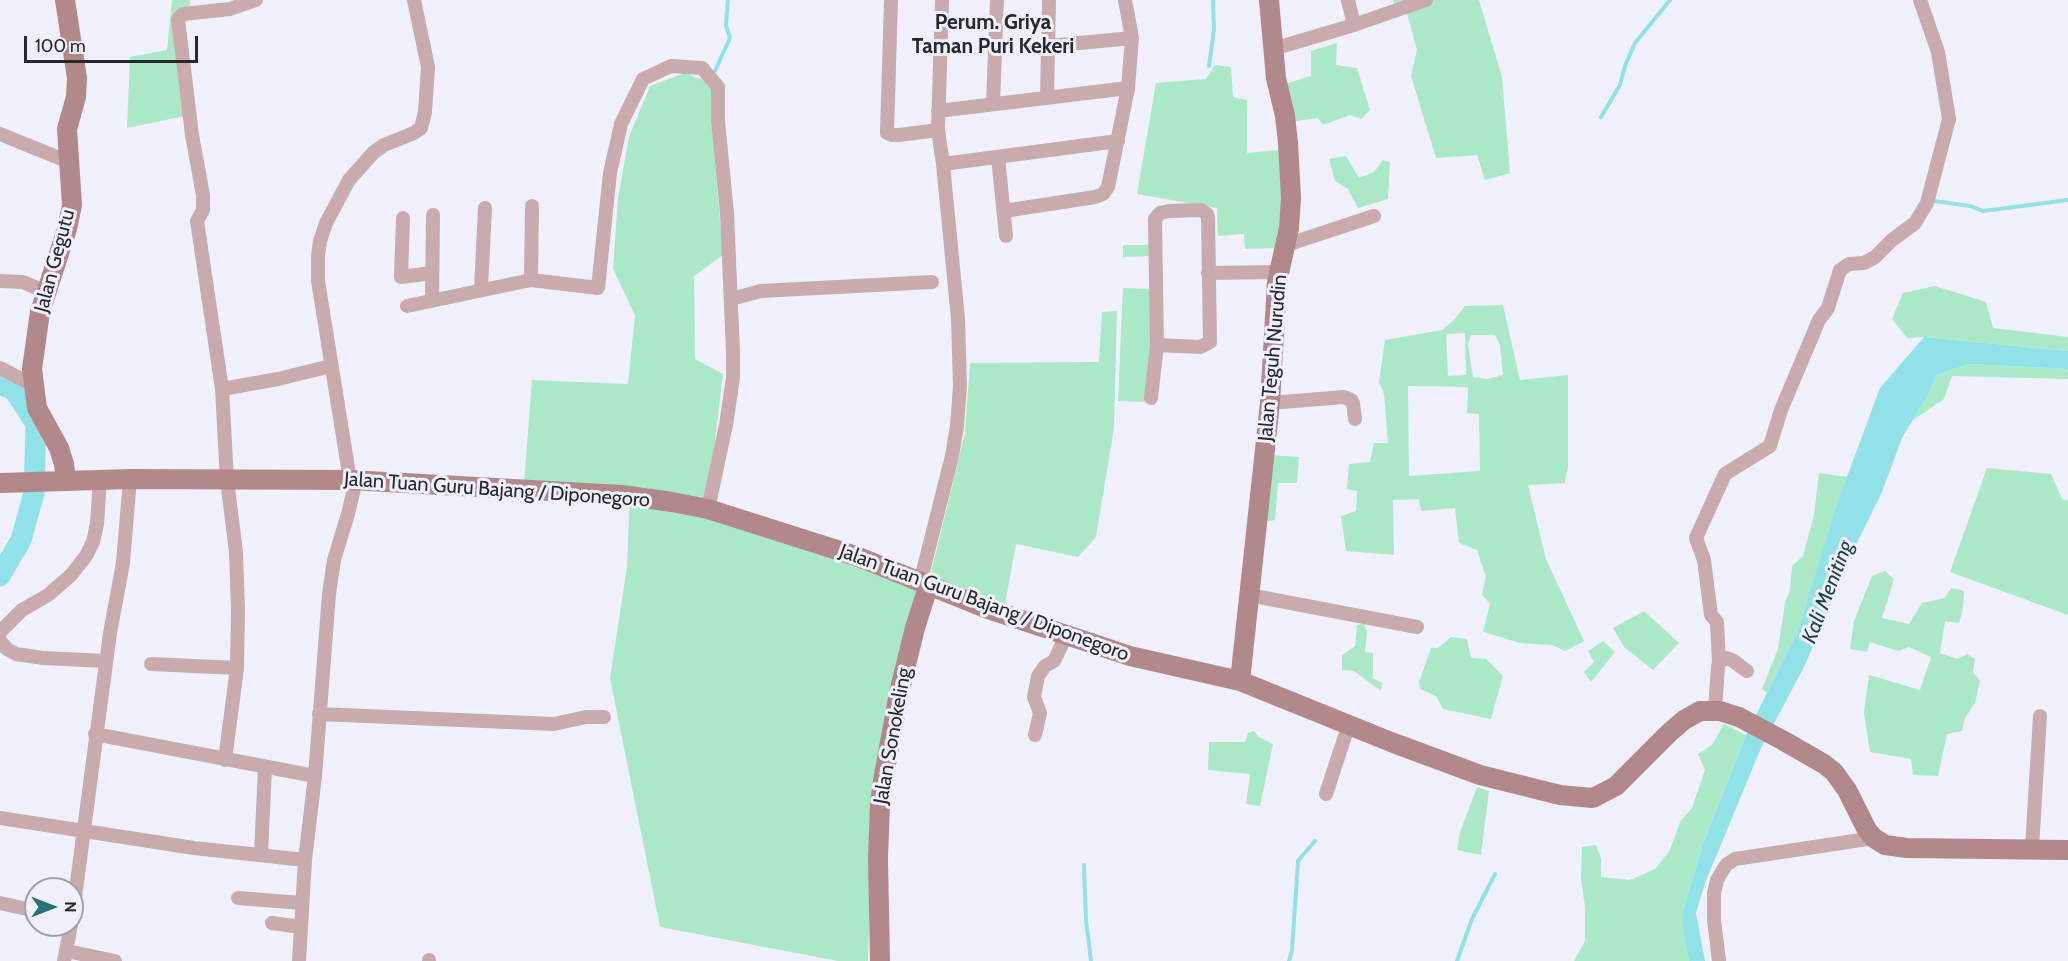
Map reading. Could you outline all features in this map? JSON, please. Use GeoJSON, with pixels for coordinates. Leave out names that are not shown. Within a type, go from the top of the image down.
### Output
{"type":"FeatureCollection","features":[{"type":"Feature","properties":{"kind":"street","name":"Jalan Gegutu"},"geometry":{"type":"LineString","coordinates":[[57,481],[62,456],[37,408],[33,385],[34,350],[46,292],[67,229],[72,205],[68,129],[76,97],[77,78],[65,0]]}},
{"type":"Feature","properties":{"kind":"street"},"geometry":{"type":"LineString","coordinates":[[225,760],[237,668],[236,552],[227,480],[222,389],[197,225],[197,218],[203,210],[203,195],[192,135],[178,19],[183,14],[230,9],[256,0]]}},
{"type":"Feature","properties":{"kind":"street"},"geometry":{"type":"LineString","coordinates":[[299,961],[305,860],[315,776],[334,560],[348,514],[353,480],[331,366],[318,281],[320,241],[335,204],[349,180],[363,164],[384,145],[421,128],[425,112],[428,67],[414,0]]}},
{"type":"Feature","properties":{"kind":"street"},"geometry":{"type":"LineString","coordinates":[[891,0],[887,133],[899,135],[938,130]]}},
{"type":"Feature","properties":{"kind":"street"},"geometry":{"type":"LineString","coordinates":[[924,585],[952,456],[960,386],[958,319],[938,130],[942,0]]}},
{"type":"Feature","properties":{"kind":"street"},"geometry":{"type":"LineString","coordinates":[[993,103],[998,0]]}},
{"type":"Feature","properties":{"kind":"street"},"geometry":{"type":"LineString","coordinates":[[1047,97],[1049,0]]}},
{"type":"Feature","properties":{"kind":"street"},"geometry":{"type":"LineString","coordinates":[[1004,210],[1095,197],[1103,194],[1108,187],[1128,88],[1132,38],[1125,0]]}},
{"type":"Feature","properties":{"kind":"street","name":"Jalan Teguh Nurudin"},"geometry":{"type":"LineString","coordinates":[[1240,681],[1270,403],[1278,277],[1286,245],[1291,198],[1285,116],[1276,78],[1269,0]]}},
{"type":"Feature","properties":{"kind":"street"},"geometry":{"type":"LineString","coordinates":[[1348,0],[1354,25]]}},
{"type":"Feature","properties":{"kind":"street"},"geometry":{"type":"LineString","coordinates":[[1273,49],[1354,25],[1426,0]]}},
{"type":"Feature","properties":{"kind":"street"},"geometry":{"type":"LineString","coordinates":[[1920,0],[1938,52],[1949,119],[1927,203],[1915,223],[1892,240],[1875,257],[1864,263],[1849,264],[1840,270],[1828,308],[1819,321],[1781,410],[1770,446],[1725,474],[1696,538],[1704,560],[1711,615],[1717,622],[1719,664],[1715,710],[1739,717],[1785,741],[1834,772],[1874,838],[1885,845],[1907,848],[2068,850]]}},
{"type":"Feature","properties":{"kind":"street"},"geometry":{"type":"LineString","coordinates":[[1048,46],[1132,38]]}},
{"type":"Feature","properties":{"kind":"street"},"geometry":{"type":"LineString","coordinates":[[407,306],[531,280],[598,288],[610,173],[621,124],[643,79],[671,66],[702,68],[718,87],[718,121],[727,213],[733,378],[722,452],[708,509]]}},
{"type":"Feature","properties":{"kind":"street"},"geometry":{"type":"LineString","coordinates":[[938,111],[1128,88]]}},
{"type":"Feature","properties":{"kind":"street"},"geometry":{"type":"LineString","coordinates":[[0,134],[69,162]]}},
{"type":"Feature","properties":{"kind":"street"},"geometry":{"type":"LineString","coordinates":[[943,164],[1118,141]]}},
{"type":"Feature","properties":{"kind":"street"},"geometry":{"type":"LineString","coordinates":[[998,157],[1006,236]]}},
{"type":"Feature","properties":{"kind":"street"},"geometry":{"type":"LineString","coordinates":[[531,280],[532,206]]}},
{"type":"Feature","properties":{"kind":"street"},"geometry":{"type":"LineString","coordinates":[[481,289],[484,208]]}},
{"type":"Feature","properties":{"kind":"street"},"geometry":{"type":"LineString","coordinates":[[1150,398],[1157,345],[1155,219],[1157,215],[1169,211],[1201,210],[1207,214],[1210,342],[1200,347],[1157,345]]}},
{"type":"Feature","properties":{"kind":"street"},"geometry":{"type":"LineString","coordinates":[[432,300],[433,216]]}},
{"type":"Feature","properties":{"kind":"street"},"geometry":{"type":"LineString","coordinates":[[1286,245],[1374,216]]}},
{"type":"Feature","properties":{"kind":"street"},"geometry":{"type":"LineString","coordinates":[[403,218],[401,277],[432,273]]}},
{"type":"Feature","properties":{"kind":"street"},"geometry":{"type":"LineString","coordinates":[[1208,278],[1278,277]]}},
{"type":"Feature","properties":{"kind":"street"},"geometry":{"type":"LineString","coordinates":[[0,280],[23,282],[46,292]]}},
{"type":"Feature","properties":{"kind":"street"},"geometry":{"type":"LineString","coordinates":[[731,298],[760,291],[932,282]]}},
{"type":"Feature","properties":{"kind":"street"},"geometry":{"type":"LineString","coordinates":[[222,389],[331,366]]}},
{"type":"Feature","properties":{"kind":"street"},"geometry":{"type":"LineString","coordinates":[[0,368],[33,385]]}},
{"type":"Feature","properties":{"kind":"street"},"geometry":{"type":"LineString","coordinates":[[1270,403],[1344,397],[1353,403],[1355,419]]}},
{"type":"Feature","properties":{"kind":"street"},"geometry":{"type":"LineString","coordinates":[[0,632],[22,610],[48,595],[71,575],[86,556],[93,542],[97,524],[100,479]]}},
{"type":"Feature","properties":{"kind":"street","name":"Jalan Tuan Guru Bajang / Diponegoro"},"geometry":{"type":"LineString","coordinates":[[0,483],[100,479],[353,480],[622,495],[708,509],[856,556],[988,609],[1130,656],[1240,681],[1480,775],[1560,795],[1593,798],[1616,786],[1684,720],[1701,711],[1715,710]]}},
{"type":"Feature","properties":{"kind":"street"},"geometry":{"type":"LineString","coordinates":[[78,877],[95,734],[123,563],[130,479]]}},
{"type":"Feature","properties":{"kind":"street","name":"Jalan Sonokeling"},"geometry":{"type":"LineString","coordinates":[[880,961],[878,859],[880,803],[899,693],[924,585]]}},
{"type":"Feature","properties":{"kind":"street"},"geometry":{"type":"LineString","coordinates":[[1249,595],[1417,627]]}},
{"type":"Feature","properties":{"kind":"street"},"geometry":{"type":"LineString","coordinates":[[1035,735],[1040,713],[1034,697],[1038,676],[1045,666],[1054,661],[1067,634]]}},
{"type":"Feature","properties":{"kind":"street"},"geometry":{"type":"LineString","coordinates":[[0,641],[7,650],[16,654],[43,658],[106,661]]}},
{"type":"Feature","properties":{"kind":"street"},"geometry":{"type":"LineString","coordinates":[[1719,664],[1721,660],[1728,659],[1737,662],[1747,671]]}},
{"type":"Feature","properties":{"kind":"street"},"geometry":{"type":"LineString","coordinates":[[151,664],[237,668]]}},
{"type":"Feature","properties":{"kind":"street"},"geometry":{"type":"LineString","coordinates":[[319,714],[554,724],[586,717],[604,717]]}},
{"type":"Feature","properties":{"kind":"street"},"geometry":{"type":"LineString","coordinates":[[2032,848],[2040,716]]}},
{"type":"Feature","properties":{"kind":"street"},"geometry":{"type":"LineString","coordinates":[[1326,794],[1349,724]]}},
{"type":"Feature","properties":{"kind":"street"},"geometry":{"type":"LineString","coordinates":[[95,734],[315,776]]}},
{"type":"Feature","properties":{"kind":"street"},"geometry":{"type":"LineString","coordinates":[[261,855],[266,768]]}},
{"type":"Feature","properties":{"kind":"street"},"geometry":{"type":"LineString","coordinates":[[0,818],[305,860]]}},
{"type":"Feature","properties":{"kind":"street"},"geometry":{"type":"LineString","coordinates":[[1719,961],[1714,920],[1714,893],[1717,880],[1726,865],[1735,859],[1874,838]]}},
{"type":"Feature","properties":{"kind":"street"},"geometry":{"type":"LineString","coordinates":[[238,898],[303,903]]}},
{"type":"Feature","properties":{"kind":"street"},"geometry":{"type":"LineString","coordinates":[[0,903],[24,908]]}},
{"type":"Feature","properties":{"kind":"street"},"geometry":{"type":"LineString","coordinates":[[272,922],[301,927]]}},
{"type":"Feature","properties":{"kind":"street"},"geometry":{"type":"LineString","coordinates":[[69,937],[66,956],[115,961]]}},
{"type":"Feature","properties":{"kind":"green space"},"geometry":{"type":"Polygon","coordinates":[[[172,0],[190,0],[190,5],[174,18],[185,116],[127,128],[130,57],[167,50],[172,0]]]}},
{"type":"Feature","properties":{"kind":"green space"},"geometry":{"type":"Polygon","coordinates":[[[1393,0],[1479,0],[1502,77],[1510,173],[1485,180],[1477,155],[1436,158],[1411,76],[1417,50],[1404,2],[1394,4],[1393,0]]]}},
{"type":"Feature","properties":{"kind":"green space"},"geometry":{"type":"Polygon","coordinates":[[[1337,43],[1336,65],[1357,68],[1370,110],[1361,119],[1350,115],[1323,125],[1318,118],[1291,122],[1285,84],[1311,76],[1311,51],[1337,43]]]}},
{"type":"Feature","properties":{"kind":"green space"},"geometry":{"type":"Polygon","coordinates":[[[1215,65],[1231,67],[1233,97],[1247,100],[1247,153],[1279,150],[1282,200],[1275,248],[1245,249],[1244,234],[1218,236],[1217,208],[1137,194],[1156,83],[1206,79],[1215,65]]]}},
{"type":"Feature","properties":{"kind":"green space"},"geometry":{"type":"Polygon","coordinates":[[[685,73],[712,84],[711,117],[723,255],[694,276],[695,359],[723,374],[706,515],[833,555],[917,591],[872,802],[868,961],[838,961],[660,927],[610,678],[627,567],[630,486],[524,483],[532,380],[628,384],[635,315],[613,269],[618,198],[629,137],[650,86],[685,73]]]}},
{"type":"Feature","properties":{"kind":"green space"},"geometry":{"type":"Polygon","coordinates":[[[1346,156],[1359,178],[1374,172],[1383,160],[1390,162],[1388,199],[1358,208],[1348,189],[1335,181],[1329,159],[1346,156]]]}},
{"type":"Feature","properties":{"kind":"green space"},"geometry":{"type":"Polygon","coordinates":[[[1123,245],[1151,245],[1151,256],[1123,257],[1123,245]]]}},
{"type":"Feature","properties":{"kind":"green space"},"geometry":{"type":"Polygon","coordinates":[[[1935,286],[1986,302],[1993,328],[2068,337],[2068,351],[1924,337],[1907,338],[1892,319],[1903,293],[1935,286]]]}},
{"type":"Feature","properties":{"kind":"green space"},"geometry":{"type":"Polygon","coordinates":[[[1123,288],[1151,289],[1151,344],[1146,402],[1118,401],[1123,288]]]}},
{"type":"Feature","properties":{"kind":"green space"},"geometry":{"type":"Polygon","coordinates":[[[1503,305],[1520,380],[1568,375],[1568,466],[1565,483],[1528,485],[1546,559],[1584,641],[1565,651],[1552,645],[1520,643],[1483,632],[1490,604],[1482,594],[1486,577],[1477,550],[1459,543],[1455,508],[1421,511],[1419,499],[1393,500],[1394,555],[1346,551],[1341,516],[1356,511],[1357,491],[1347,489],[1349,464],[1370,462],[1374,443],[1388,443],[1384,394],[1379,382],[1385,340],[1442,330],[1465,306],[1503,305]],[[1465,333],[1446,334],[1448,376],[1466,375],[1465,333]],[[1471,335],[1468,345],[1473,377],[1487,379],[1503,375],[1500,345],[1495,335],[1471,335]],[[1408,386],[1409,476],[1480,471],[1479,414],[1467,413],[1468,387],[1408,386]]]}},
{"type":"Feature","properties":{"kind":"green space"},"geometry":{"type":"Polygon","coordinates":[[[1117,311],[1114,428],[1096,537],[1078,557],[1016,544],[1005,604],[930,577],[965,433],[970,363],[1099,362],[1102,312],[1117,311]]]}},
{"type":"Feature","properties":{"kind":"green space"},"geometry":{"type":"Polygon","coordinates":[[[1969,364],[2068,369],[2068,379],[1952,376],[1944,399],[1913,420],[1937,375],[1969,364]]]}},
{"type":"Feature","properties":{"kind":"green space"},"geometry":{"type":"Polygon","coordinates":[[[1270,455],[1299,457],[1297,483],[1278,483],[1275,520],[1261,523],[1270,455]]]}},
{"type":"Feature","properties":{"kind":"green space"},"geometry":{"type":"Polygon","coordinates":[[[1987,468],[2051,474],[2062,499],[2068,501],[2068,615],[1950,572],[1987,468]]]}},
{"type":"Feature","properties":{"kind":"green space"},"geometry":{"type":"Polygon","coordinates":[[[1819,473],[1847,477],[1798,631],[1767,693],[1762,689],[1778,649],[1785,603],[1790,590],[1792,566],[1803,556],[1814,515],[1819,473]]]}},
{"type":"Feature","properties":{"kind":"green space"},"geometry":{"type":"Polygon","coordinates":[[[1885,571],[1894,579],[1882,618],[1909,624],[1922,603],[1945,598],[1951,588],[1964,591],[1959,623],[1945,621],[1940,653],[1958,659],[1967,654],[1975,659],[1973,672],[1980,681],[1975,703],[1965,718],[1962,731],[1947,734],[1938,776],[1913,775],[1911,759],[1870,752],[1864,713],[1869,675],[1920,690],[1931,657],[1909,647],[1898,651],[1870,642],[1867,652],[1850,649],[1854,621],[1872,576],[1885,571]]]}},
{"type":"Feature","properties":{"kind":"green space"},"geometry":{"type":"Polygon","coordinates":[[[1644,611],[1679,643],[1653,670],[1624,647],[1613,628],[1644,611]]]}},
{"type":"Feature","properties":{"kind":"green space"},"geometry":{"type":"Polygon","coordinates":[[[1364,624],[1367,632],[1365,652],[1373,653],[1373,678],[1382,683],[1381,691],[1354,671],[1342,670],[1342,655],[1355,646],[1357,625],[1364,624]]]}},
{"type":"Feature","properties":{"kind":"green space"},"geometry":{"type":"Polygon","coordinates":[[[1451,637],[1467,639],[1471,658],[1486,659],[1503,676],[1491,719],[1443,709],[1436,696],[1420,689],[1419,682],[1431,648],[1438,648],[1451,637]]]}},
{"type":"Feature","properties":{"kind":"green space"},"geometry":{"type":"Polygon","coordinates":[[[1603,641],[1615,652],[1591,682],[1584,672],[1594,662],[1588,651],[1603,641]]]}},
{"type":"Feature","properties":{"kind":"green space"},"geometry":{"type":"Polygon","coordinates":[[[1724,724],[1746,735],[1703,844],[1681,917],[1689,961],[1574,961],[1585,941],[1585,907],[1581,878],[1582,847],[1596,845],[1601,859],[1601,877],[1630,880],[1655,869],[1670,850],[1680,822],[1692,808],[1705,770],[1698,754],[1712,745],[1724,724]]]}},
{"type":"Feature","properties":{"kind":"green space"},"geometry":{"type":"Polygon","coordinates":[[[1254,731],[1259,737],[1273,744],[1260,806],[1246,804],[1250,774],[1208,770],[1209,742],[1245,742],[1248,733],[1254,731]]]}},
{"type":"Feature","properties":{"kind":"green space"},"geometry":{"type":"Polygon","coordinates":[[[1477,787],[1489,791],[1481,855],[1457,850],[1460,832],[1477,787]]]}},
{"type":"Feature","properties":{"kind":"water","name":"Kali Meniting"},"geometry":{"type":"Polygon","coordinates":[[[1924,337],[2068,351],[2068,369],[1969,364],[1937,375],[1927,397],[1902,438],[1882,492],[1852,553],[1805,665],[1761,748],[1705,883],[1696,913],[1705,961],[1689,961],[1681,917],[1703,844],[1746,735],[1798,631],[1838,501],[1880,388],[1924,337]]]}},
{"type":"Feature","properties":{"kind":"waterway"},"geometry":{"type":"LineString","coordinates":[[715,71],[730,38],[726,25],[728,0]]}},
{"type":"Feature","properties":{"kind":"waterway"},"geometry":{"type":"LineString","coordinates":[[1209,66],[1214,30],[1213,0]]}},
{"type":"Feature","properties":{"kind":"waterway"},"geometry":{"type":"LineString","coordinates":[[1601,117],[1620,85],[1635,43],[1670,0]]}},
{"type":"Feature","properties":{"kind":"waterway"},"geometry":{"type":"LineString","coordinates":[[1934,201],[1970,206],[1983,211],[2068,200]]}},
{"type":"Feature","properties":{"kind":"waterway"},"geometry":{"type":"LineString","coordinates":[[0,384],[14,390],[36,424],[34,493],[21,540],[0,576]]}},
{"type":"Feature","properties":{"kind":"waterway"},"geometry":{"type":"LineString","coordinates":[[1289,961],[1292,950],[1298,861],[1315,841]]}},
{"type":"Feature","properties":{"kind":"waterway"},"geometry":{"type":"LineString","coordinates":[[1084,865],[1086,920],[1091,961]]}},
{"type":"Feature","properties":{"kind":"waterway"},"geometry":{"type":"LineString","coordinates":[[1457,961],[1472,919],[1495,874]]}},
{"type":"Feature","properties":{"kind":"district","name":"Perum. Griya Taman Puri Kekeri"},"geometry":{"type":"Point","coordinates":[993,35]}}]}
